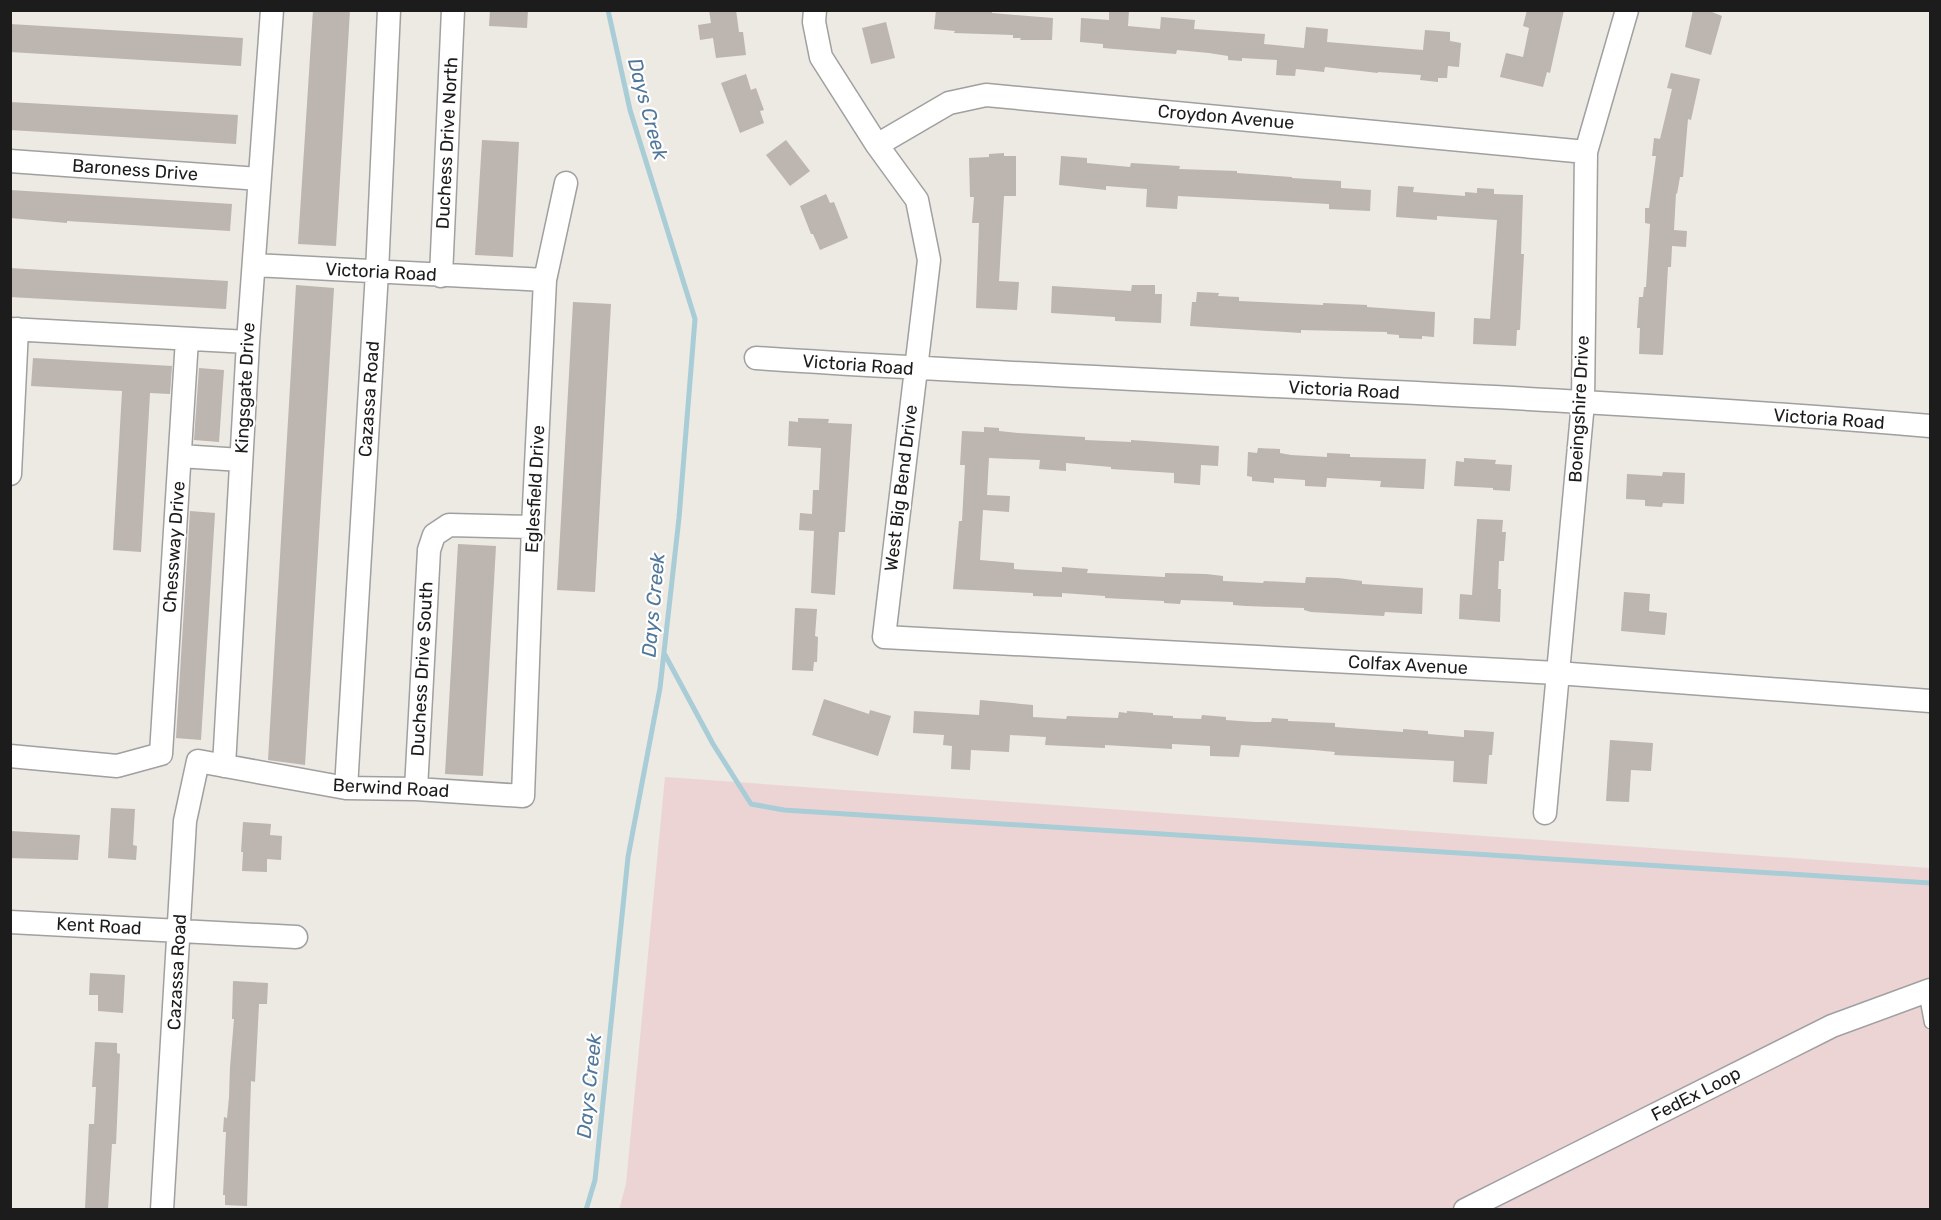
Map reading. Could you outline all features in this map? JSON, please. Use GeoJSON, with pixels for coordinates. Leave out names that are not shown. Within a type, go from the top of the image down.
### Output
{"type":"FeatureCollection","features":[{"type":"Feature","properties":{"kind":"street"},"geometry":{"type":"LineString","coordinates":[[263,10],[272,11]]}},
{"type":"Feature","properties":{"kind":"street","name":"Cazassa Road"},"geometry":{"type":"LineString","coordinates":[[346,788],[377,272],[389,10]]}},
{"type":"Feature","properties":{"kind":"street","name":"Duchess Drive North"},"geometry":{"type":"LineString","coordinates":[[441,276],[453,10]]}},
{"type":"Feature","properties":{"kind":"street","name":"West Big Bend Drive"},"geometry":{"type":"LineString","coordinates":[[815,10],[814,22],[821,57],[877,145],[917,200],[929,260],[884,637]]}},
{"type":"Feature","properties":{"kind":"street","name":"Boeingshire Drive"},"geometry":{"type":"LineString","coordinates":[[1545,813],[1583,403],[1586,152],[1627,10]]}},
{"type":"Feature","properties":{"kind":"street","name":"Kingsgate Drive"},"geometry":{"type":"LineString","coordinates":[[224,766],[248,342],[272,11]]}},
{"type":"Feature","properties":{"kind":"street","name":"Croydon Avenue"},"geometry":{"type":"LineString","coordinates":[[877,145],[949,104],[986,95],[1586,152]]}},
{"type":"Feature","properties":{"kind":"street","name":"Baroness Drive"},"geometry":{"type":"LineString","coordinates":[[10,161],[259,179]]}},
{"type":"Feature","properties":{"kind":"street","name":"Eglesfield Drive"},"geometry":{"type":"LineString","coordinates":[[523,796],[545,280],[566,183]]}},
{"type":"Feature","properties":{"kind":"street","name":"Victoria Road"},"geometry":{"type":"LineString","coordinates":[[254,265],[545,280]]}},
{"type":"Feature","properties":{"kind":"street"},"geometry":{"type":"LineString","coordinates":[[10,474],[14,329],[248,342]]}},
{"type":"Feature","properties":{"kind":"street","name":"Chessway Drive"},"geometry":{"type":"LineString","coordinates":[[10,756],[117,766],[161,754],[187,339]]}},
{"type":"Feature","properties":{"kind":"street","name":"Victoria Road"},"geometry":{"type":"LineString","coordinates":[[756,358],[915,369],[1583,403],[1930,426]]}},
{"type":"Feature","properties":{"kind":"street"},"geometry":{"type":"LineString","coordinates":[[180,456],[241,460]]}},
{"type":"Feature","properties":{"kind":"street","name":"Duchess Drive South"},"geometry":{"type":"LineString","coordinates":[[416,789],[429,550],[434,535],[449,525],[533,527]]}},
{"type":"Feature","properties":{"kind":"street","name":"Colfax Avenue"},"geometry":{"type":"LineString","coordinates":[[884,637],[1557,674],[1930,701]]}},
{"type":"Feature","properties":{"kind":"street","name":"Cazassa Road"},"geometry":{"type":"LineString","coordinates":[[162,1209],[185,821],[198,761],[224,766]]}},
{"type":"Feature","properties":{"kind":"street","name":"Berwind Road"},"geometry":{"type":"LineString","coordinates":[[224,766],[346,788],[416,789],[523,796]]}},
{"type":"Feature","properties":{"kind":"street","name":"Kent Road"},"geometry":{"type":"LineString","coordinates":[[10,922],[296,937]]}},
{"type":"Feature","properties":{"kind":"street","name":"FedEx Loop"},"geometry":{"type":"LineString","coordinates":[[1466,1209],[1832,1026],[1927,990]]}},
{"type":"Feature","properties":{"kind":"lane"},"geometry":{"type":"LineString","coordinates":[[1927,990],[1930,1023]]}},
{"type":"Feature","properties":{"kind":"shaded area"},"geometry":{"type":"Polygon","coordinates":[[[665,777],[1930,868],[1930,1209],[619,1210],[626,1184],[665,777]]]}},
{"type":"Feature","properties":{"kind":"building"},"geometry":{"type":"Polygon","coordinates":[[[313,10],[350,10],[336,246],[298,244],[313,10]]]}},
{"type":"Feature","properties":{"kind":"building"},"geometry":{"type":"Polygon","coordinates":[[[490,10],[528,10],[527,28],[489,26],[490,10]]]}},
{"type":"Feature","properties":{"kind":"building"},"geometry":{"type":"Polygon","coordinates":[[[709,10],[736,10],[739,32],[743,32],[746,55],[716,58],[713,38],[700,40],[698,25],[711,23],[709,10]]]}},
{"type":"Feature","properties":{"kind":"building"},"geometry":{"type":"Polygon","coordinates":[[[936,10],[992,10],[992,13],[1053,18],[1052,40],[1020,40],[1021,38],[1013,38],[1013,35],[954,33],[955,31],[934,29],[936,10]]]}},
{"type":"Feature","properties":{"kind":"building"},"geometry":{"type":"Polygon","coordinates":[[[1109,10],[1129,10],[1128,26],[1160,29],[1161,17],[1195,20],[1194,29],[1265,34],[1264,44],[1304,48],[1306,27],[1328,29],[1327,42],[1423,50],[1425,30],[1450,32],[1450,41],[1461,43],[1459,67],[1448,66],[1447,78],[1438,78],[1438,82],[1420,80],[1421,75],[1325,67],[1324,72],[1296,69],[1295,76],[1276,75],[1277,60],[1242,58],[1242,61],[1228,60],[1228,56],[1209,53],[1177,50],[1176,54],[1103,48],[1103,44],[1080,42],[1081,18],[1109,20],[1109,10]]]}},
{"type":"Feature","properties":{"kind":"building"},"geometry":{"type":"Polygon","coordinates":[[[1527,10],[1564,10],[1550,73],[1547,72],[1543,87],[1500,77],[1506,53],[1523,57],[1529,28],[1523,26],[1527,10]]]}},
{"type":"Feature","properties":{"kind":"building"},"geometry":{"type":"Polygon","coordinates":[[[1693,10],[1707,10],[1722,16],[1711,55],[1685,47],[1693,10]]]}},
{"type":"Feature","properties":{"kind":"building"},"geometry":{"type":"Polygon","coordinates":[[[886,22],[895,58],[871,64],[862,28],[886,22]]]}},
{"type":"Feature","properties":{"kind":"building"},"geometry":{"type":"Polygon","coordinates":[[[10,24],[243,38],[241,66],[10,52],[10,24]]]}},
{"type":"Feature","properties":{"kind":"building"},"geometry":{"type":"Polygon","coordinates":[[[1671,73],[1700,79],[1691,120],[1688,119],[1683,177],[1680,177],[1676,193],[1674,230],[1687,231],[1686,247],[1672,246],[1671,267],[1668,267],[1663,355],[1639,354],[1640,328],[1637,328],[1639,297],[1643,297],[1644,287],[1646,287],[1650,224],[1645,223],[1645,208],[1649,208],[1656,156],[1652,156],[1654,138],[1660,139],[1672,89],[1667,88],[1671,73]]]}},
{"type":"Feature","properties":{"kind":"building"},"geometry":{"type":"Polygon","coordinates":[[[746,74],[751,90],[756,88],[764,110],[760,111],[764,123],[740,133],[721,83],[746,74]]]}},
{"type":"Feature","properties":{"kind":"building"},"geometry":{"type":"Polygon","coordinates":[[[10,102],[238,115],[236,144],[10,130],[10,102]]]}},
{"type":"Feature","properties":{"kind":"building"},"geometry":{"type":"Polygon","coordinates":[[[482,140],[519,142],[513,257],[475,255],[482,140]]]}},
{"type":"Feature","properties":{"kind":"building"},"geometry":{"type":"Polygon","coordinates":[[[786,140],[810,171],[790,186],[766,155],[786,140]]]}},
{"type":"Feature","properties":{"kind":"building"},"geometry":{"type":"Polygon","coordinates":[[[1004,153],[1004,156],[1016,156],[1016,196],[1004,196],[999,281],[1019,282],[1017,310],[976,308],[979,223],[972,223],[974,197],[970,197],[969,158],[989,157],[989,154],[1004,153]]]}},
{"type":"Feature","properties":{"kind":"building"},"geometry":{"type":"Polygon","coordinates":[[[1061,156],[1087,158],[1087,163],[1130,167],[1131,163],[1180,166],[1179,169],[1237,171],[1237,173],[1341,181],[1341,188],[1371,190],[1370,211],[1329,209],[1329,204],[1178,196],[1177,209],[1146,207],[1147,189],[1106,186],[1106,190],[1059,185],[1061,156]]]}},
{"type":"Feature","properties":{"kind":"building"},"geometry":{"type":"Polygon","coordinates":[[[1398,186],[1414,187],[1413,192],[1465,196],[1465,192],[1477,193],[1477,188],[1494,189],[1494,194],[1523,195],[1521,254],[1524,254],[1520,330],[1517,330],[1516,346],[1473,344],[1474,318],[1490,319],[1497,220],[1437,216],[1437,220],[1396,217],[1398,186]]]}},
{"type":"Feature","properties":{"kind":"building"},"geometry":{"type":"Polygon","coordinates":[[[10,190],[232,204],[230,231],[10,218],[10,190]]]}},
{"type":"Feature","properties":{"kind":"building"},"geometry":{"type":"Polygon","coordinates":[[[826,194],[830,203],[834,202],[848,238],[820,250],[800,206],[826,194]]]}},
{"type":"Feature","properties":{"kind":"building"},"geometry":{"type":"Polygon","coordinates":[[[10,268],[228,281],[226,309],[10,297],[10,268]]]}},
{"type":"Feature","properties":{"kind":"building"},"geometry":{"type":"Polygon","coordinates":[[[296,285],[334,288],[305,765],[268,760],[296,285]]]}},
{"type":"Feature","properties":{"kind":"building"},"geometry":{"type":"Polygon","coordinates":[[[1132,285],[1155,285],[1155,294],[1162,294],[1161,323],[1115,321],[1115,317],[1051,313],[1052,286],[1131,291],[1132,285]]]}},
{"type":"Feature","properties":{"kind":"building"},"geometry":{"type":"Polygon","coordinates":[[[1197,292],[1239,297],[1239,301],[1367,305],[1367,307],[1435,312],[1434,337],[1399,338],[1399,335],[1387,334],[1387,332],[1301,330],[1301,333],[1190,326],[1192,302],[1196,302],[1197,292]]]}},
{"type":"Feature","properties":{"kind":"building"},"geometry":{"type":"Polygon","coordinates":[[[573,302],[611,304],[595,592],[557,590],[573,302]]]}},
{"type":"Feature","properties":{"kind":"building"},"geometry":{"type":"Polygon","coordinates":[[[33,358],[172,366],[170,394],[150,393],[141,552],[113,550],[122,391],[31,386],[33,358]]]}},
{"type":"Feature","properties":{"kind":"building"},"geometry":{"type":"Polygon","coordinates":[[[199,368],[224,370],[219,442],[194,440],[199,368]]]}},
{"type":"Feature","properties":{"kind":"building"},"geometry":{"type":"Polygon","coordinates":[[[798,418],[829,419],[828,423],[852,424],[845,532],[839,532],[835,595],[811,593],[814,531],[799,530],[800,513],[812,514],[813,490],[819,490],[821,448],[788,446],[789,421],[798,422],[798,418]]]}},
{"type":"Feature","properties":{"kind":"building"},"geometry":{"type":"Polygon","coordinates":[[[984,427],[1018,433],[1085,437],[1085,440],[1131,442],[1131,440],[1219,446],[1218,466],[1201,465],[1200,485],[1174,483],[1174,473],[1111,469],[1111,467],[1066,463],[1066,471],[1039,469],[1040,460],[989,458],[987,495],[1010,496],[1009,512],[983,510],[980,560],[1014,563],[1014,569],[1062,572],[1062,567],[1088,569],[1087,573],[1165,577],[1165,573],[1206,574],[1223,576],[1223,581],[1263,583],[1264,581],[1305,583],[1306,577],[1338,578],[1362,581],[1362,584],[1423,588],[1422,614],[1385,612],[1384,616],[1311,612],[1304,608],[1233,605],[1233,602],[1181,600],[1180,604],[1062,593],[1062,597],[1033,596],[1033,593],[953,589],[959,521],[962,521],[965,465],[960,465],[962,431],[984,432],[984,427]]]}},
{"type":"Feature","properties":{"kind":"building"},"geometry":{"type":"Polygon","coordinates":[[[1258,448],[1280,449],[1280,453],[1291,455],[1327,457],[1327,453],[1350,454],[1350,457],[1426,459],[1424,489],[1380,487],[1381,481],[1327,478],[1326,487],[1305,486],[1305,480],[1274,478],[1274,483],[1252,481],[1252,477],[1247,476],[1248,452],[1257,453],[1258,448]]]}},
{"type":"Feature","properties":{"kind":"building"},"geometry":{"type":"Polygon","coordinates":[[[1464,458],[1496,460],[1495,464],[1512,465],[1510,491],[1454,486],[1456,461],[1464,462],[1464,458]]]}},
{"type":"Feature","properties":{"kind":"building"},"geometry":{"type":"Polygon","coordinates":[[[1663,472],[1685,473],[1684,504],[1663,503],[1662,507],[1645,506],[1645,500],[1626,499],[1627,474],[1662,476],[1663,472]]]}},
{"type":"Feature","properties":{"kind":"building"},"geometry":{"type":"Polygon","coordinates":[[[190,511],[215,513],[201,740],[176,738],[190,511]]]}},
{"type":"Feature","properties":{"kind":"building"},"geometry":{"type":"Polygon","coordinates":[[[1477,519],[1503,520],[1502,532],[1506,532],[1504,561],[1499,561],[1500,622],[1459,619],[1460,594],[1472,595],[1477,519]]]}},
{"type":"Feature","properties":{"kind":"building"},"geometry":{"type":"Polygon","coordinates":[[[458,544],[496,546],[483,776],[445,774],[458,544]]]}},
{"type":"Feature","properties":{"kind":"building"},"geometry":{"type":"Polygon","coordinates":[[[1624,592],[1650,594],[1649,611],[1667,613],[1665,635],[1621,631],[1624,592]]]}},
{"type":"Feature","properties":{"kind":"building"},"geometry":{"type":"Polygon","coordinates":[[[795,608],[817,609],[815,636],[818,637],[817,662],[814,662],[813,671],[792,670],[795,608]]]}},
{"type":"Feature","properties":{"kind":"building"},"geometry":{"type":"Polygon","coordinates":[[[824,699],[869,714],[870,710],[891,716],[878,756],[812,735],[824,699]]]}},
{"type":"Feature","properties":{"kind":"building"},"geometry":{"type":"Polygon","coordinates":[[[980,700],[1033,705],[1033,717],[1118,718],[1119,712],[1127,713],[1127,711],[1173,716],[1173,718],[1201,719],[1202,715],[1254,722],[1271,722],[1272,718],[1288,719],[1288,721],[1335,723],[1335,727],[1403,732],[1403,729],[1464,737],[1464,730],[1494,732],[1492,755],[1489,755],[1487,784],[1453,782],[1454,761],[1334,755],[1335,752],[1241,745],[1239,757],[1210,756],[1210,746],[1172,744],[1172,749],[1105,745],[1105,748],[1045,745],[1046,737],[1010,735],[1009,752],[971,750],[970,770],[951,769],[952,746],[943,745],[944,735],[913,733],[914,711],[979,715],[980,700]]]}},
{"type":"Feature","properties":{"kind":"building"},"geometry":{"type":"Polygon","coordinates":[[[1610,740],[1653,743],[1651,771],[1631,770],[1629,802],[1606,801],[1610,740]]]}},
{"type":"Feature","properties":{"kind":"building"},"geometry":{"type":"Polygon","coordinates":[[[111,808],[135,809],[133,845],[137,846],[136,860],[108,858],[111,808]]]}},
{"type":"Feature","properties":{"kind":"building"},"geometry":{"type":"Polygon","coordinates":[[[243,822],[271,824],[270,835],[282,836],[281,860],[267,859],[267,872],[242,871],[243,822]]]}},
{"type":"Feature","properties":{"kind":"building"},"geometry":{"type":"Polygon","coordinates":[[[10,831],[80,835],[78,860],[10,858],[10,831]]]}},
{"type":"Feature","properties":{"kind":"building"},"geometry":{"type":"Polygon","coordinates":[[[90,973],[125,975],[123,1013],[98,1011],[98,995],[89,995],[90,973]]]}},
{"type":"Feature","properties":{"kind":"building"},"geometry":{"type":"Polygon","coordinates":[[[233,981],[268,983],[267,1004],[259,1004],[255,1082],[251,1081],[247,1206],[225,1205],[225,1195],[223,1195],[226,1132],[223,1132],[229,1097],[234,1019],[232,1019],[233,981]]]}},
{"type":"Feature","properties":{"kind":"building"},"geometry":{"type":"Polygon","coordinates":[[[95,1042],[117,1043],[117,1053],[120,1054],[116,1144],[112,1144],[108,1209],[85,1209],[89,1124],[94,1124],[96,1087],[92,1087],[95,1042]]]}},
{"type":"Feature","properties":{"kind":"waterway","name":"Days Creek"},"geometry":{"type":"LineString","coordinates":[[586,1210],[595,1180],[628,857],[660,688],[679,518],[695,319],[630,110],[608,10]]}},
{"type":"Feature","properties":{"kind":"waterway"},"geometry":{"type":"LineString","coordinates":[[664,653],[713,744],[751,804],[784,810],[1930,883]]}}]}
